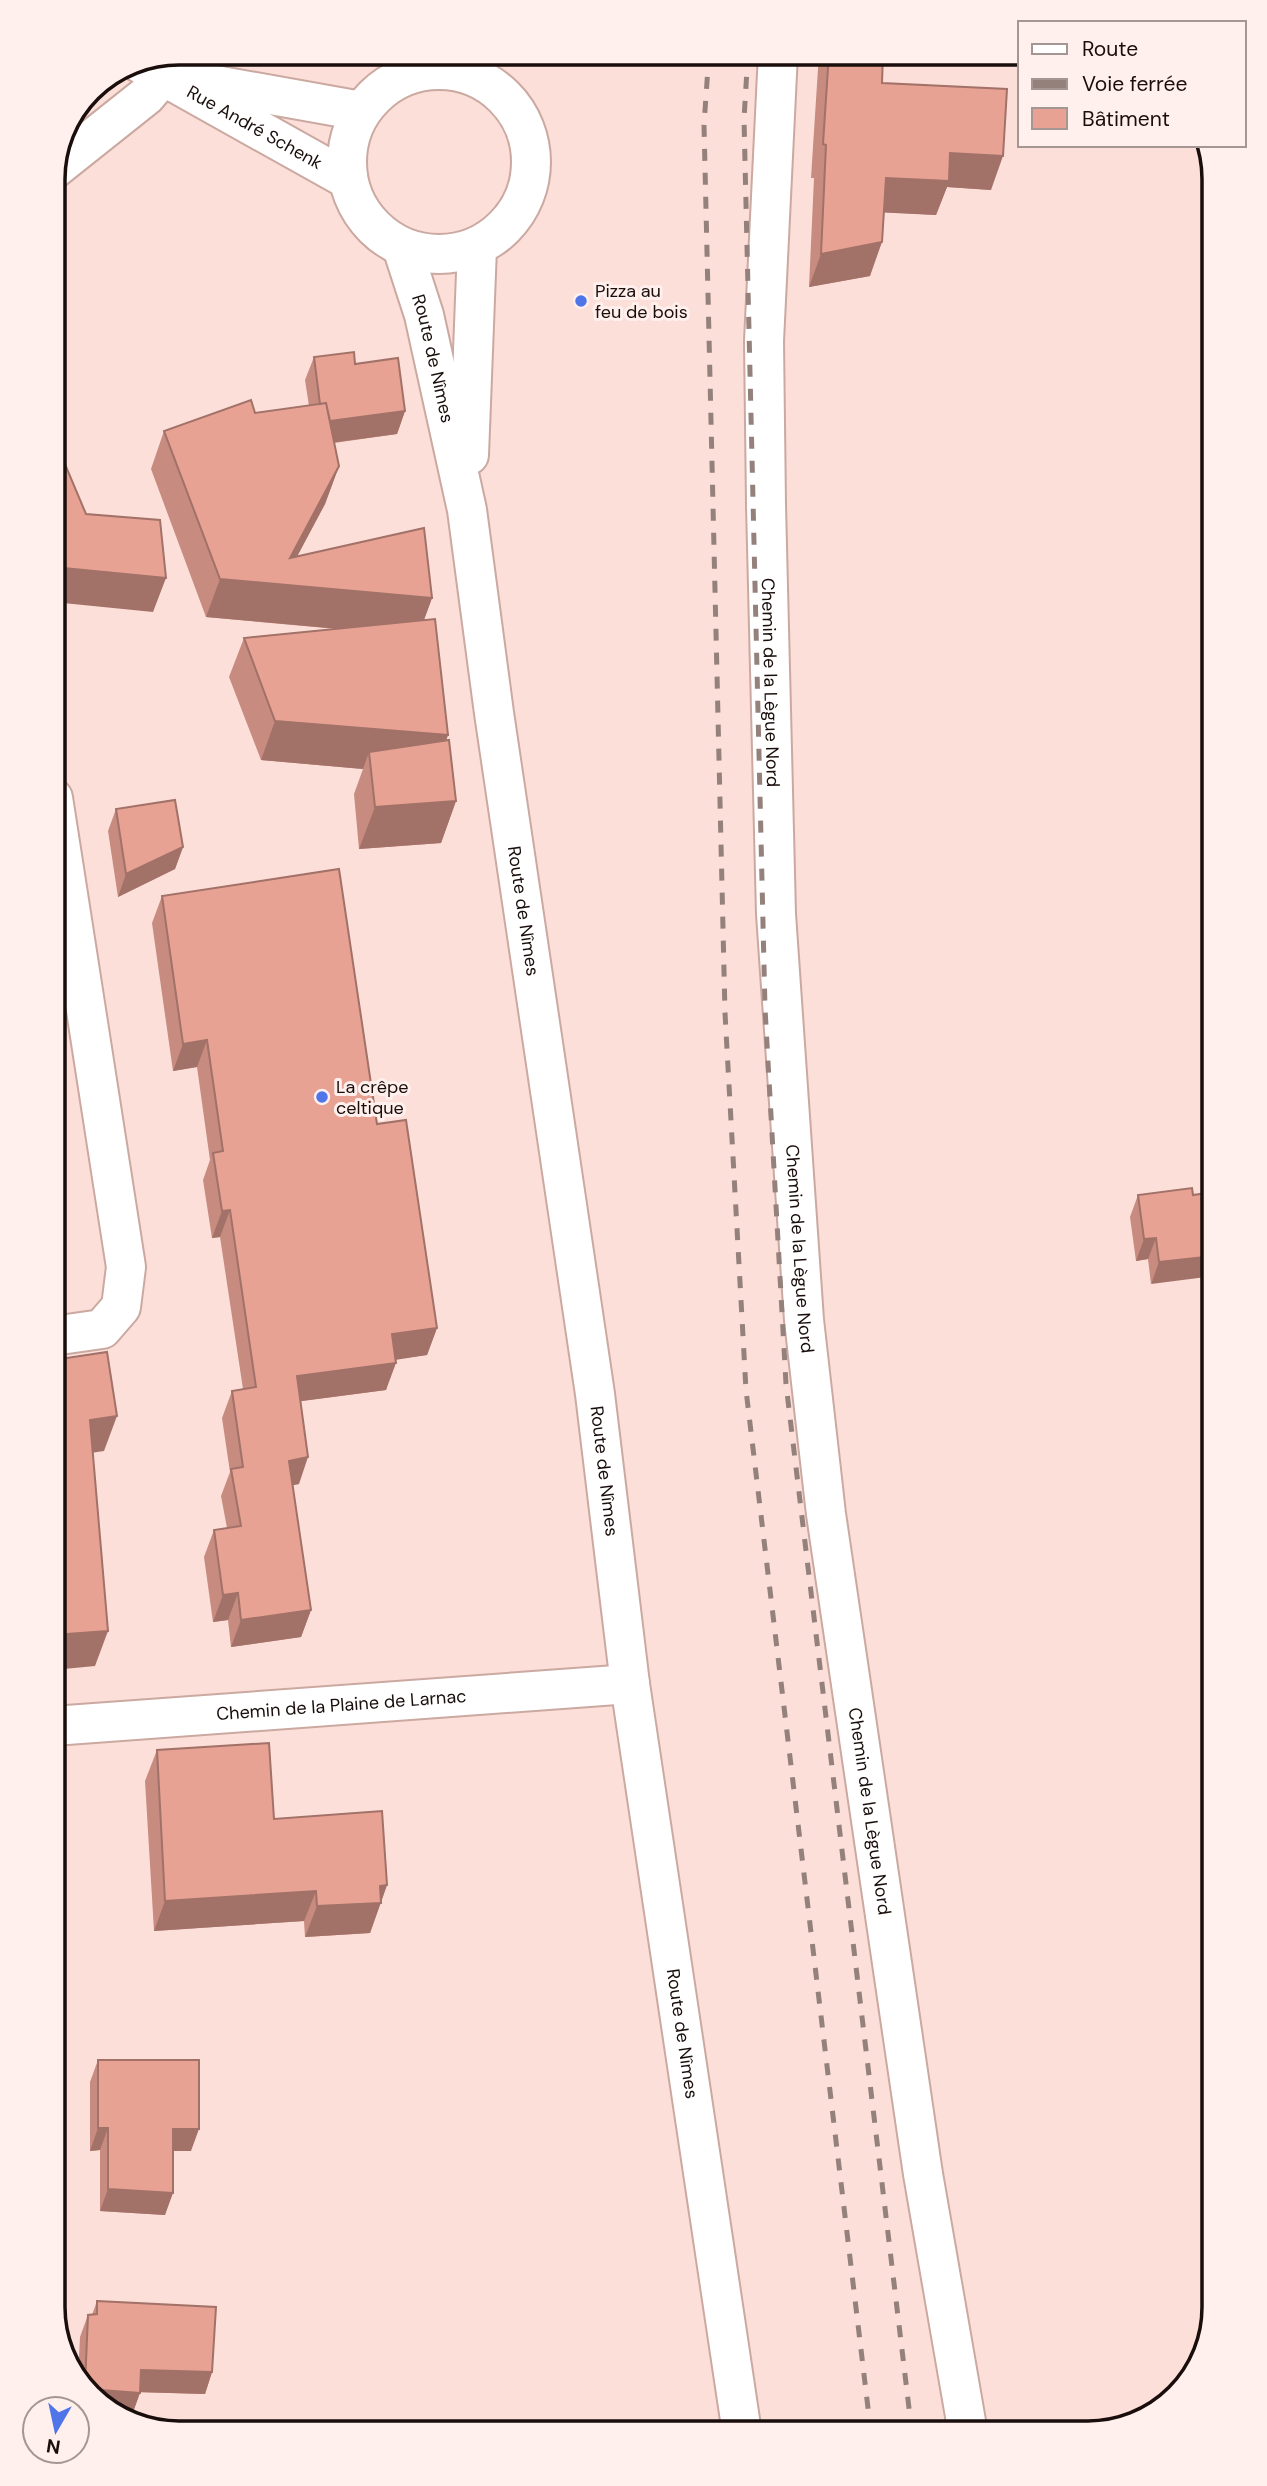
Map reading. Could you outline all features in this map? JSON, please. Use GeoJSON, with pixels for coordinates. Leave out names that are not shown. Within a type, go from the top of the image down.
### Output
{"type":"FeatureCollection","features":[{"type":"Feature","properties":{"kind":"street"},"geometry":{"type":"LineString","coordinates":[[380,65],[370,101],[353,127],[348,144],[347,180],[352,197],[367,220],[386,238],[402,247],[426,254],[452,254],[477,247],[496,236],[511,220],[526,191],[532,159],[528,137],[520,117],[498,92],[465,65]]}},
{"type":"Feature","properties":{"kind":"street"},"geometry":{"type":"LineString","coordinates":[[370,101],[407,75],[459,65]]}},
{"type":"Feature","properties":{"kind":"street","name":"Chemin de la Lègue Nord"},"geometry":{"type":"LineString","coordinates":[[777,65],[764,341],[766,518],[776,914],[804,1320],[826,1514],[921,2161],[966,2421]]}},
{"type":"Feature","properties":{"kind":"street","name":"Rue André Schenk"},"geometry":{"type":"LineString","coordinates":[[153,68],[370,101]]}},
{"type":"Feature","properties":{"kind":"street"},"geometry":{"type":"LineString","coordinates":[[67,159],[146,96],[150,69]]}},
{"type":"Feature","properties":{"kind":"street","name":"Rue André Schenk"},"geometry":{"type":"LineString","coordinates":[[151,69],[347,180]]}},
{"type":"Feature","properties":{"kind":"street","name":"Route de Nîmes"},"geometry":{"type":"LineString","coordinates":[[402,247],[424,315],[467,510],[496,727],[594,1394],[630,1684],[740,2421]]}},
{"type":"Feature","properties":{"kind":"street","name":"Route de Nîmes"},"geometry":{"type":"LineString","coordinates":[[467,510],[477,247]]}},
{"type":"Feature","properties":{"kind":"street"},"geometry":{"type":"LineString","coordinates":[[65,875],[126,1268],[121,1307],[102,1329],[65,1334]]}},
{"type":"Feature","properties":{"kind":"street","name":"Chemin de la Plaine de Larnac"},"geometry":{"type":"LineString","coordinates":[[65,1725],[630,1684]]}},
{"type":"Feature","properties":{"kind":"building"},"geometry":{"type":"Polygon","coordinates":[[[828,65],[883,65],[882,83],[1007,89],[1003,156],[950,153],[949,181],[886,178],[882,242],[821,254],[826,145],[823,144],[828,65]]]}},
{"type":"Feature","properties":{"kind":"building"},"geometry":{"type":"Polygon","coordinates":[[[354,352],[355,364],[398,358],[405,411],[330,421],[326,403],[320,404],[314,357],[354,352]]]}},
{"type":"Feature","properties":{"kind":"building"},"geometry":{"type":"Polygon","coordinates":[[[251,400],[255,413],[326,403],[339,466],[290,558],[424,528],[432,598],[220,579],[164,431],[251,400]]]}},
{"type":"Feature","properties":{"kind":"building"},"geometry":{"type":"Polygon","coordinates":[[[65,464],[86,514],[160,520],[166,578],[65,568],[65,464]]]}},
{"type":"Feature","properties":{"kind":"building"},"geometry":{"type":"Polygon","coordinates":[[[435,619],[448,735],[275,721],[244,638],[435,619]]]}},
{"type":"Feature","properties":{"kind":"building"},"geometry":{"type":"Polygon","coordinates":[[[449,740],[456,801],[375,807],[369,752],[449,740]]]}},
{"type":"Feature","properties":{"kind":"building"},"geometry":{"type":"Polygon","coordinates":[[[175,800],[183,847],[126,874],[116,809],[175,800]]]}},
{"type":"Feature","properties":{"kind":"building"},"geometry":{"type":"Polygon","coordinates":[[[339,869],[377,1124],[406,1120],[437,1328],[392,1334],[396,1363],[297,1376],[308,1457],[289,1461],[311,1610],[241,1620],[238,1593],[223,1595],[214,1530],[241,1526],[231,1469],[243,1467],[232,1391],[256,1387],[230,1210],[222,1211],[213,1153],[223,1151],[207,1040],[183,1044],[162,896],[339,869]]]}},
{"type":"Feature","properties":{"kind":"building"},"geometry":{"type":"Polygon","coordinates":[[[1192,1188],[1193,1195],[1202,1194],[1202,1257],[1159,1262],[1156,1238],[1144,1239],[1138,1195],[1192,1188]]]}},
{"type":"Feature","properties":{"kind":"building"},"geometry":{"type":"Polygon","coordinates":[[[107,1352],[117,1416],[90,1420],[108,1631],[65,1634],[65,1358],[107,1352]]]}},
{"type":"Feature","properties":{"kind":"building"},"geometry":{"type":"Polygon","coordinates":[[[269,1743],[274,1819],[382,1811],[387,1885],[380,1886],[381,1903],[317,1906],[316,1891],[165,1901],[157,1750],[269,1743]]]}},
{"type":"Feature","properties":{"kind":"building"},"geometry":{"type":"Polygon","coordinates":[[[98,2060],[199,2060],[199,2129],[173,2129],[173,2193],[108,2189],[108,2128],[98,2128],[98,2060]]]}},
{"type":"Feature","properties":{"kind":"building"},"geometry":{"type":"Polygon","coordinates":[[[97,2301],[216,2307],[212,2372],[141,2370],[140,2393],[100,2390],[86,2373],[88,2315],[97,2314],[97,2301]]]}},
{"type":"Feature","properties":{"kind":"railway"},"geometry":{"type":"LineString","coordinates":[[708,65],[704,125],[725,1013],[746,1390],[870,2421]]}},
{"type":"Feature","properties":{"kind":"railway"},"geometry":{"type":"LineString","coordinates":[[747,65],[744,119],[765,1008],[786,1384],[911,2421]]}},
{"type":"Feature","properties":{"kind":"place","name":"Pizza au feu de bois"},"geometry":{"type":"Point","coordinates":[581,301]}},
{"type":"Feature","properties":{"kind":"place","name":"La crêpe celtique"},"geometry":{"type":"Point","coordinates":[322,1097]}}]}
